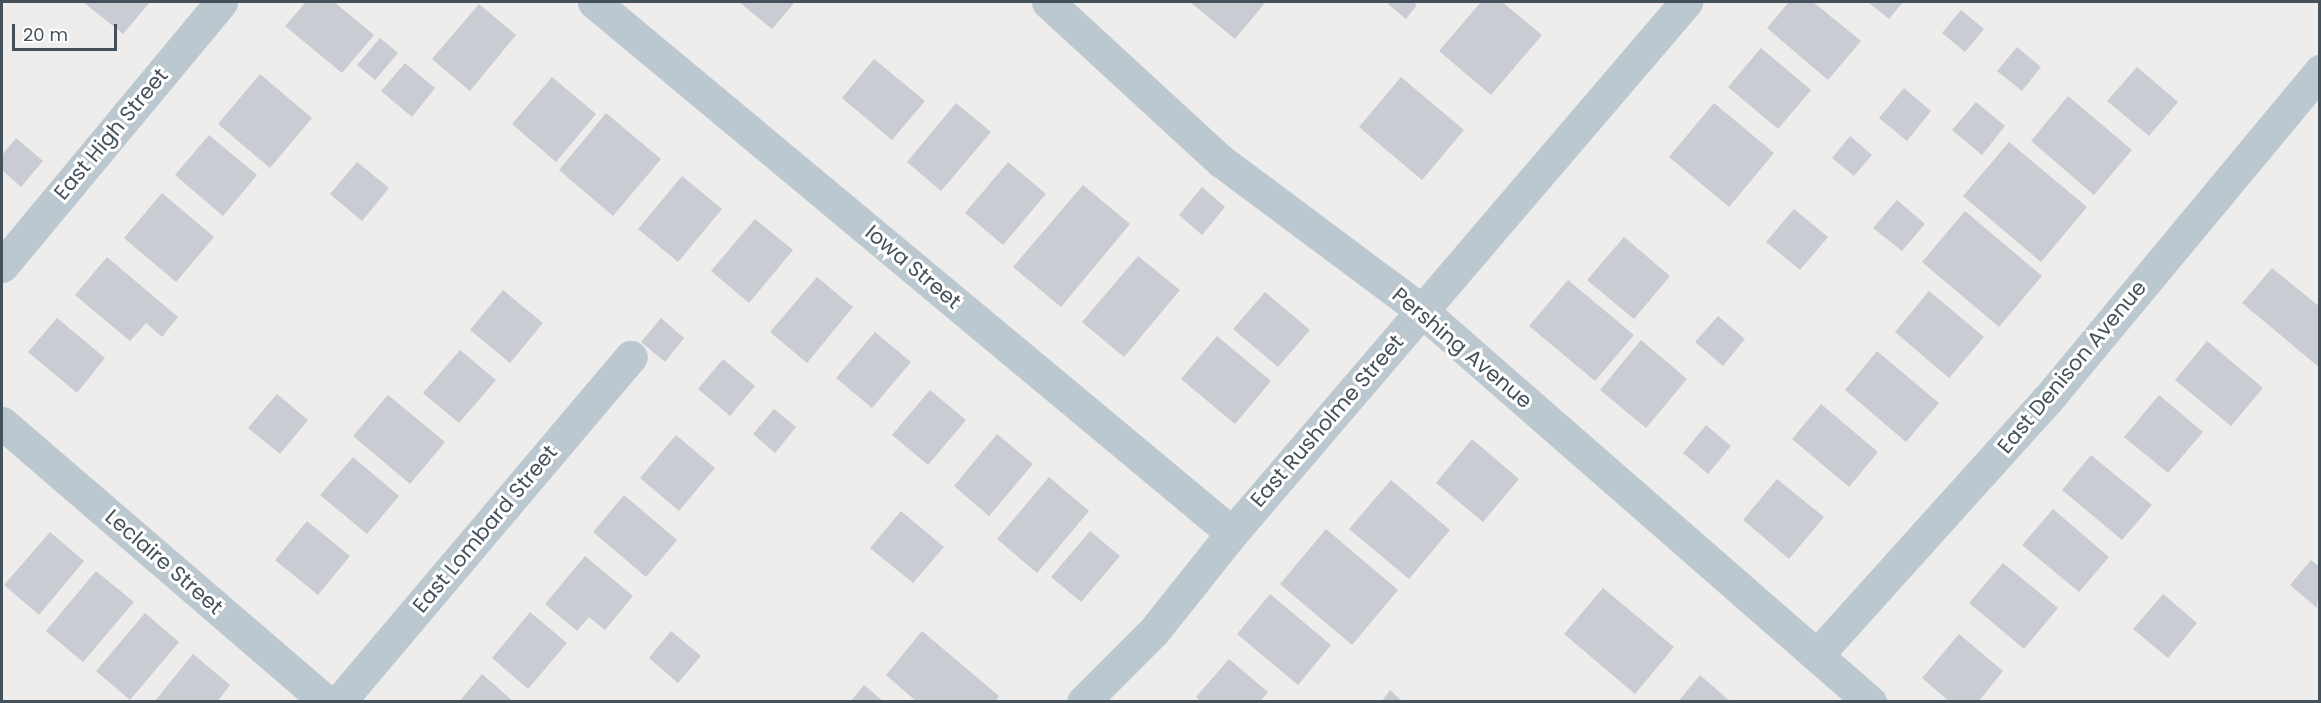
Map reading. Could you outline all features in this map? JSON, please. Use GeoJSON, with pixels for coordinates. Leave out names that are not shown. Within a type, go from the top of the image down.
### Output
{"type":"FeatureCollection","features":[{"type":"Feature","properties":{"kind":"street","name":"East High Street"},"geometry":{"type":"LineString","coordinates":[[2,266],[221,2]]}},
{"type":"Feature","properties":{"kind":"street","name":"Iowa Street"},"geometry":{"type":"LineString","coordinates":[[594,2],[1232,533]]}},
{"type":"Feature","properties":{"kind":"street","name":"Pershing Avenue"},"geometry":{"type":"LineString","coordinates":[[1048,2],[1221,161],[1422,311],[1870,702]]}},
{"type":"Feature","properties":{"kind":"street","name":"East Rusholme Street"},"geometry":{"type":"LineString","coordinates":[[1083,702],[1154,631],[1232,533],[1686,2]]}},
{"type":"Feature","properties":{"kind":"street","name":"East Denison Avenue"},"geometry":{"type":"LineString","coordinates":[[1817,655],[2047,400],[2319,71]]}},
{"type":"Feature","properties":{"kind":"street","name":"East Lombard Street"},"geometry":{"type":"LineString","coordinates":[[339,702],[631,357]]}},
{"type":"Feature","properties":{"kind":"street","name":"Leclaire Street"},"geometry":{"type":"LineString","coordinates":[[2,423],[326,702]]}},
{"type":"Feature","properties":{"kind":"building"},"geometry":{"type":"Polygon","coordinates":[[[83,2],[150,2],[123,34],[83,2]]]}},
{"type":"Feature","properties":{"kind":"building"},"geometry":{"type":"Polygon","coordinates":[[[306,2],[334,2],[374,35],[342,73],[285,26],[306,2]]]}},
{"type":"Feature","properties":{"kind":"building"},"geometry":{"type":"Polygon","coordinates":[[[739,2],[795,2],[772,29],[739,2]]]}},
{"type":"Feature","properties":{"kind":"building"},"geometry":{"type":"Polygon","coordinates":[[[1190,2],[1263,2],[1265,3],[1235,39],[1190,2]]]}},
{"type":"Feature","properties":{"kind":"building"},"geometry":{"type":"Polygon","coordinates":[[[1390,2],[1413,2],[1417,5],[1406,19],[1388,4],[1390,2]]]}},
{"type":"Feature","properties":{"kind":"building"},"geometry":{"type":"Polygon","coordinates":[[[1481,2],[1502,2],[1542,35],[1491,95],[1439,51],[1481,2]]]}},
{"type":"Feature","properties":{"kind":"building"},"geometry":{"type":"Polygon","coordinates":[[[1789,2],[1813,2],[1861,41],[1828,80],[1767,28],[1789,2]]]}},
{"type":"Feature","properties":{"kind":"building"},"geometry":{"type":"Polygon","coordinates":[[[1868,2],[1903,2],[1889,19],[1868,2]]]}},
{"type":"Feature","properties":{"kind":"building"},"geometry":{"type":"Polygon","coordinates":[[[479,4],[516,35],[470,91],[432,59],[479,4]]]}},
{"type":"Feature","properties":{"kind":"building"},"geometry":{"type":"Polygon","coordinates":[[[1961,10],[1984,29],[1965,52],[1942,33],[1961,10]]]}},
{"type":"Feature","properties":{"kind":"building"},"geometry":{"type":"Polygon","coordinates":[[[380,38],[398,53],[375,80],[357,65],[380,38]]]}},
{"type":"Feature","properties":{"kind":"building"},"geometry":{"type":"Polygon","coordinates":[[[2017,47],[2041,67],[2022,91],[1997,71],[2017,47]]]}},
{"type":"Feature","properties":{"kind":"building"},"geometry":{"type":"Polygon","coordinates":[[[1761,48],[1811,90],[1778,129],[1728,87],[1761,48]]]}},
{"type":"Feature","properties":{"kind":"building"},"geometry":{"type":"Polygon","coordinates":[[[874,59],[925,101],[892,140],[842,98],[874,59]]]}},
{"type":"Feature","properties":{"kind":"building"},"geometry":{"type":"Polygon","coordinates":[[[405,63],[435,88],[412,117],[381,91],[405,63]]]}},
{"type":"Feature","properties":{"kind":"building"},"geometry":{"type":"Polygon","coordinates":[[[2137,67],[2178,102],[2149,136],[2107,101],[2137,67]]]}},
{"type":"Feature","properties":{"kind":"building"},"geometry":{"type":"Polygon","coordinates":[[[260,74],[312,118],[270,168],[218,124],[260,74]]]}},
{"type":"Feature","properties":{"kind":"building"},"geometry":{"type":"Polygon","coordinates":[[[552,77],[596,114],[556,162],[512,124],[552,77]]]}},
{"type":"Feature","properties":{"kind":"building"},"geometry":{"type":"Polygon","coordinates":[[[1401,77],[1464,130],[1422,180],[1359,127],[1401,77]]]}},
{"type":"Feature","properties":{"kind":"building"},"geometry":{"type":"Polygon","coordinates":[[[1904,88],[1931,111],[1907,141],[1879,118],[1904,88]]]}},
{"type":"Feature","properties":{"kind":"building"},"geometry":{"type":"Polygon","coordinates":[[[2068,96],[2132,150],[2094,195],[2031,141],[2068,96]]]}},
{"type":"Feature","properties":{"kind":"building"},"geometry":{"type":"Polygon","coordinates":[[[1976,102],[2005,126],[1982,155],[1952,130],[1976,102]]]}},
{"type":"Feature","properties":{"kind":"building"},"geometry":{"type":"Polygon","coordinates":[[[956,103],[991,132],[941,191],[907,162],[956,103]]]}},
{"type":"Feature","properties":{"kind":"building"},"geometry":{"type":"Polygon","coordinates":[[[1714,103],[1774,153],[1729,207],[1669,157],[1714,103]]]}},
{"type":"Feature","properties":{"kind":"building"},"geometry":{"type":"Polygon","coordinates":[[[606,113],[661,159],[613,216],[559,170],[606,113]]]}},
{"type":"Feature","properties":{"kind":"building"},"geometry":{"type":"Polygon","coordinates":[[[209,135],[257,175],[223,216],[175,175],[209,135]]]}},
{"type":"Feature","properties":{"kind":"building"},"geometry":{"type":"Polygon","coordinates":[[[1850,136],[1872,155],[1854,176],[1832,158],[1850,136]]]}},
{"type":"Feature","properties":{"kind":"building"},"geometry":{"type":"Polygon","coordinates":[[[16,138],[43,161],[21,187],[2,170],[2,155],[16,138]]]}},
{"type":"Feature","properties":{"kind":"building"},"geometry":{"type":"Polygon","coordinates":[[[2009,142],[2087,207],[2041,262],[1963,196],[2009,142]]]}},
{"type":"Feature","properties":{"kind":"building"},"geometry":{"type":"Polygon","coordinates":[[[357,162],[389,188],[362,221],[330,194],[357,162]]]}},
{"type":"Feature","properties":{"kind":"building"},"geometry":{"type":"Polygon","coordinates":[[[1008,162],[1046,194],[1003,245],[965,213],[1008,162]]]}},
{"type":"Feature","properties":{"kind":"building"},"geometry":{"type":"Polygon","coordinates":[[[682,176],[722,209],[678,262],[638,229],[682,176]]]}},
{"type":"Feature","properties":{"kind":"building"},"geometry":{"type":"Polygon","coordinates":[[[1083,185],[1130,224],[1061,307],[1013,267],[1083,185]]]}},
{"type":"Feature","properties":{"kind":"building"},"geometry":{"type":"Polygon","coordinates":[[[1202,187],[1225,207],[1202,235],[1179,215],[1202,187]]]}},
{"type":"Feature","properties":{"kind":"building"},"geometry":{"type":"Polygon","coordinates":[[[162,193],[214,237],[176,282],[124,238],[162,193]]]}},
{"type":"Feature","properties":{"kind":"building"},"geometry":{"type":"Polygon","coordinates":[[[1897,200],[1925,224],[1902,251],[1873,228],[1897,200]]]}},
{"type":"Feature","properties":{"kind":"building"},"geometry":{"type":"Polygon","coordinates":[[[1794,209],[1828,237],[1800,270],[1766,242],[1794,209]]]}},
{"type":"Feature","properties":{"kind":"building"},"geometry":{"type":"Polygon","coordinates":[[[1965,211],[2042,276],[1999,327],[1922,262],[1965,211]]]}},
{"type":"Feature","properties":{"kind":"building"},"geometry":{"type":"Polygon","coordinates":[[[755,219],[793,250],[749,303],[711,271],[755,219]]]}},
{"type":"Feature","properties":{"kind":"building"},"geometry":{"type":"Polygon","coordinates":[[[1624,237],[1670,276],[1634,319],[1587,280],[1624,237]]]}},
{"type":"Feature","properties":{"kind":"building"},"geometry":{"type":"Polygon","coordinates":[[[1138,256],[1180,290],[1124,357],[1082,322],[1138,256]]]}},
{"type":"Feature","properties":{"kind":"building"},"geometry":{"type":"Polygon","coordinates":[[[107,257],[178,317],[162,337],[146,323],[130,341],[75,295],[107,257]]]}},
{"type":"Feature","properties":{"kind":"building"},"geometry":{"type":"Polygon","coordinates":[[[2272,268],[2320,307],[2320,368],[2242,303],[2272,268]]]}},
{"type":"Feature","properties":{"kind":"building"},"geometry":{"type":"Polygon","coordinates":[[[817,277],[853,307],[807,363],[770,332],[817,277]]]}},
{"type":"Feature","properties":{"kind":"building"},"geometry":{"type":"Polygon","coordinates":[[[1568,280],[1634,335],[1595,381],[1529,326],[1568,280]]]}},
{"type":"Feature","properties":{"kind":"building"},"geometry":{"type":"Polygon","coordinates":[[[503,290],[543,323],[510,363],[470,330],[503,290]]]}},
{"type":"Feature","properties":{"kind":"building"},"geometry":{"type":"Polygon","coordinates":[[[1929,291],[1984,337],[1949,378],[1895,332],[1929,291]]]}},
{"type":"Feature","properties":{"kind":"building"},"geometry":{"type":"Polygon","coordinates":[[[1265,292],[1310,330],[1278,367],[1233,329],[1265,292]]]}},
{"type":"Feature","properties":{"kind":"building"},"geometry":{"type":"Polygon","coordinates":[[[1718,316],[1745,339],[1723,366],[1695,342],[1718,316]]]}},
{"type":"Feature","properties":{"kind":"building"},"geometry":{"type":"Polygon","coordinates":[[[57,318],[105,358],[77,393],[28,352],[57,318]]]}},
{"type":"Feature","properties":{"kind":"building"},"geometry":{"type":"Polygon","coordinates":[[[661,318],[684,338],[665,362],[641,342],[661,318]]]}},
{"type":"Feature","properties":{"kind":"building"},"geometry":{"type":"Polygon","coordinates":[[[875,332],[911,362],[872,408],[836,378],[875,332]]]}},
{"type":"Feature","properties":{"kind":"building"},"geometry":{"type":"Polygon","coordinates":[[[1217,336],[1271,381],[1235,424],[1181,379],[1217,336]]]}},
{"type":"Feature","properties":{"kind":"building"},"geometry":{"type":"Polygon","coordinates":[[[1641,340],[1687,379],[1646,428],[1600,390],[1641,340]]]}},
{"type":"Feature","properties":{"kind":"building"},"geometry":{"type":"Polygon","coordinates":[[[2207,341],[2263,388],[2231,426],[2175,380],[2207,341]]]}},
{"type":"Feature","properties":{"kind":"building"},"geometry":{"type":"Polygon","coordinates":[[[460,350],[496,380],[459,423],[423,393],[460,350]]]}},
{"type":"Feature","properties":{"kind":"building"},"geometry":{"type":"Polygon","coordinates":[[[1877,351],[1939,403],[1906,442],[1845,390],[1877,351]]]}},
{"type":"Feature","properties":{"kind":"building"},"geometry":{"type":"Polygon","coordinates":[[[723,359],[755,386],[730,416],[698,389],[723,359]]]}},
{"type":"Feature","properties":{"kind":"building"},"geometry":{"type":"Polygon","coordinates":[[[930,390],[966,420],[928,465],[892,435],[930,390]]]}},
{"type":"Feature","properties":{"kind":"building"},"geometry":{"type":"Polygon","coordinates":[[[277,394],[308,420],[280,454],[248,428],[277,394]]]}},
{"type":"Feature","properties":{"kind":"building"},"geometry":{"type":"Polygon","coordinates":[[[388,395],[445,442],[410,484],[353,436],[388,395]]]}},
{"type":"Feature","properties":{"kind":"building"},"geometry":{"type":"Polygon","coordinates":[[[2159,395],[2203,432],[2168,473],[2124,437],[2159,395]]]}},
{"type":"Feature","properties":{"kind":"building"},"geometry":{"type":"Polygon","coordinates":[[[1821,404],[1878,452],[1849,487],[1792,439],[1821,404]]]}},
{"type":"Feature","properties":{"kind":"building"},"geometry":{"type":"Polygon","coordinates":[[[774,409],[796,427],[775,453],[753,434],[774,409]]]}},
{"type":"Feature","properties":{"kind":"building"},"geometry":{"type":"Polygon","coordinates":[[[1706,425],[1731,446],[1708,474],[1683,453],[1706,425]]]}},
{"type":"Feature","properties":{"kind":"building"},"geometry":{"type":"Polygon","coordinates":[[[997,434],[1033,464],[989,516],[954,486],[997,434]]]}},
{"type":"Feature","properties":{"kind":"building"},"geometry":{"type":"Polygon","coordinates":[[[676,435],[715,468],[679,511],[640,478],[676,435]]]}},
{"type":"Feature","properties":{"kind":"building"},"geometry":{"type":"Polygon","coordinates":[[[1472,439],[1519,479],[1483,522],[1436,483],[1472,439]]]}},
{"type":"Feature","properties":{"kind":"building"},"geometry":{"type":"Polygon","coordinates":[[[2091,455],[2152,505],[2122,540],[2062,490],[2091,455]]]}},
{"type":"Feature","properties":{"kind":"building"},"geometry":{"type":"Polygon","coordinates":[[[353,457],[399,496],[367,534],[320,495],[353,457]]]}},
{"type":"Feature","properties":{"kind":"building"},"geometry":{"type":"Polygon","coordinates":[[[1049,477],[1089,511],[1037,573],[997,539],[1049,477]]]}},
{"type":"Feature","properties":{"kind":"building"},"geometry":{"type":"Polygon","coordinates":[[[1777,479],[1824,517],[1789,559],[1743,520],[1777,479]]]}},
{"type":"Feature","properties":{"kind":"building"},"geometry":{"type":"Polygon","coordinates":[[[1391,480],[1450,530],[1409,579],[1349,529],[1391,480]]]}},
{"type":"Feature","properties":{"kind":"building"},"geometry":{"type":"Polygon","coordinates":[[[624,495],[677,540],[646,577],[593,532],[624,495]]]}},
{"type":"Feature","properties":{"kind":"building"},"geometry":{"type":"Polygon","coordinates":[[[2053,509],[2109,557],[2079,592],[2022,545],[2053,509]]]}},
{"type":"Feature","properties":{"kind":"building"},"geometry":{"type":"Polygon","coordinates":[[[901,511],[944,547],[913,583],[870,548],[901,511]]]}},
{"type":"Feature","properties":{"kind":"building"},"geometry":{"type":"Polygon","coordinates":[[[307,521],[350,556],[318,595],[275,560],[307,521]]]}},
{"type":"Feature","properties":{"kind":"building"},"geometry":{"type":"Polygon","coordinates":[[[1326,529],[1398,590],[1352,645],[1280,584],[1326,529]]]}},
{"type":"Feature","properties":{"kind":"building"},"geometry":{"type":"Polygon","coordinates":[[[1090,531],[1120,556],[1081,602],[1051,577],[1090,531]]]}},
{"type":"Feature","properties":{"kind":"building"},"geometry":{"type":"Polygon","coordinates":[[[50,532],[84,561],[39,615],[4,585],[50,532]]]}},
{"type":"Feature","properties":{"kind":"building"},"geometry":{"type":"Polygon","coordinates":[[[585,556],[633,596],[605,630],[589,617],[577,631],[545,604],[585,556]]]}},
{"type":"Feature","properties":{"kind":"building"},"geometry":{"type":"Polygon","coordinates":[[[2311,560],[2320,567],[2317,608],[2290,585],[2311,560]]]}},
{"type":"Feature","properties":{"kind":"building"},"geometry":{"type":"Polygon","coordinates":[[[2003,563],[2058,608],[2024,649],[1969,603],[2003,563]]]}},
{"type":"Feature","properties":{"kind":"building"},"geometry":{"type":"Polygon","coordinates":[[[96,571],[134,602],[83,662],[46,631],[96,571]]]}},
{"type":"Feature","properties":{"kind":"building"},"geometry":{"type":"Polygon","coordinates":[[[1603,588],[1674,647],[1635,694],[1564,634],[1603,588]]]}},
{"type":"Feature","properties":{"kind":"building"},"geometry":{"type":"Polygon","coordinates":[[[1270,594],[1331,645],[1298,685],[1237,634],[1270,594]]]}},
{"type":"Feature","properties":{"kind":"building"},"geometry":{"type":"Polygon","coordinates":[[[2163,594],[2197,623],[2168,658],[2133,629],[2163,594]]]}},
{"type":"Feature","properties":{"kind":"building"},"geometry":{"type":"Polygon","coordinates":[[[530,612],[567,643],[528,689],[492,658],[530,612]]]}},
{"type":"Feature","properties":{"kind":"building"},"geometry":{"type":"Polygon","coordinates":[[[145,613],[179,642],[130,700],[96,671],[145,613]]]}},
{"type":"Feature","properties":{"kind":"building"},"geometry":{"type":"Polygon","coordinates":[[[671,631],[701,656],[678,683],[649,658],[671,631]]]}},
{"type":"Feature","properties":{"kind":"building"},"geometry":{"type":"Polygon","coordinates":[[[922,631],[999,696],[995,702],[917,702],[886,675],[922,631]]]}},
{"type":"Feature","properties":{"kind":"building"},"geometry":{"type":"Polygon","coordinates":[[[1959,634],[2003,671],[1978,702],[1950,702],[1922,678],[1959,634]]]}},
{"type":"Feature","properties":{"kind":"building"},"geometry":{"type":"Polygon","coordinates":[[[193,654],[230,685],[217,702],[154,702],[193,654]]]}},
{"type":"Feature","properties":{"kind":"building"},"geometry":{"type":"Polygon","coordinates":[[[1229,659],[1268,692],[1260,702],[1201,702],[1196,697],[1229,659]]]}},
{"type":"Feature","properties":{"kind":"building"},"geometry":{"type":"Polygon","coordinates":[[[482,674],[514,702],[459,702],[482,674]]]}},
{"type":"Feature","properties":{"kind":"building"},"geometry":{"type":"Polygon","coordinates":[[[1700,675],[1731,702],[1678,702],[1700,675]]]}},
{"type":"Feature","properties":{"kind":"building"},"geometry":{"type":"Polygon","coordinates":[[[864,685],[884,702],[850,702],[864,685]]]}},
{"type":"Feature","properties":{"kind":"building"},"geometry":{"type":"Polygon","coordinates":[[[1390,690],[1403,702],[1381,702],[1390,690]]]}}]}
